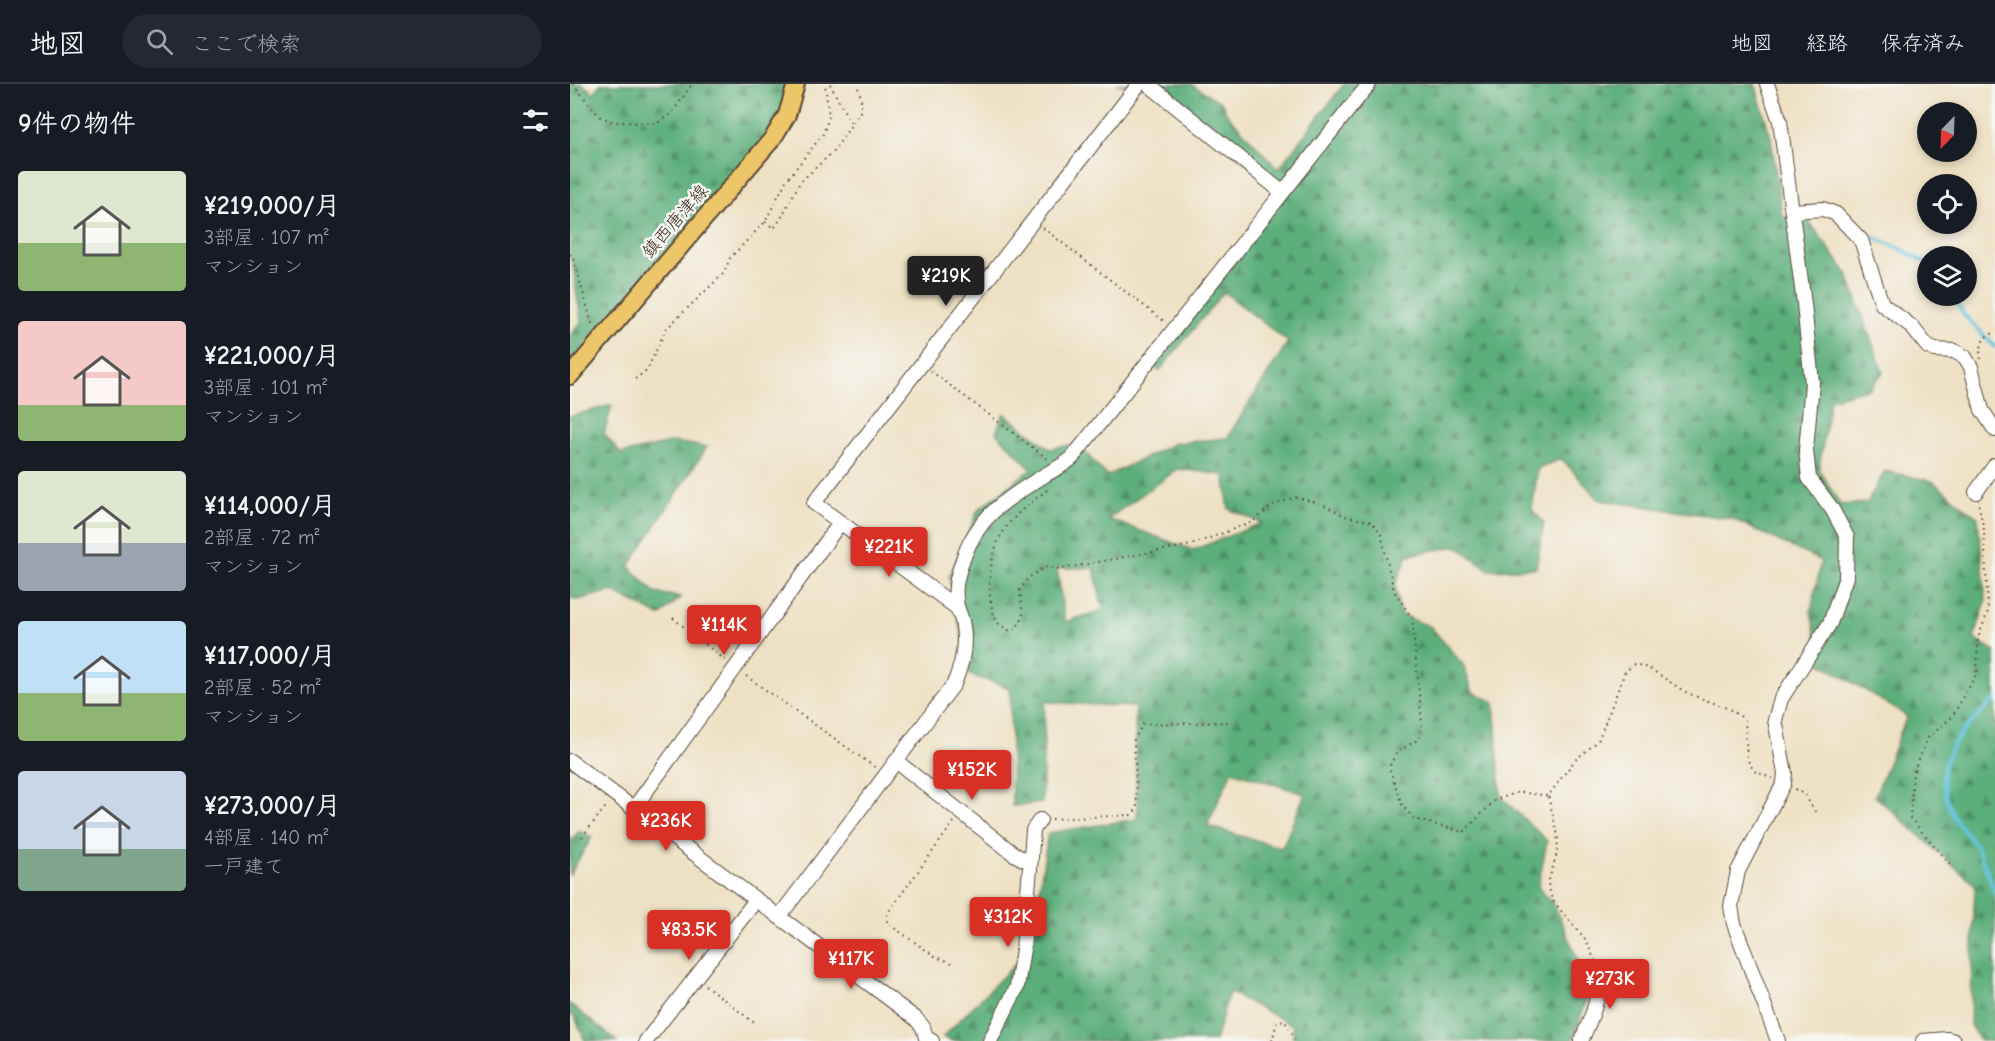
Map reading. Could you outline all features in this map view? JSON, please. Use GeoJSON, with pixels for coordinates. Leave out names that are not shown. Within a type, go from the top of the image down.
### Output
{"type":"FeatureCollection","features":[{"type":"Feature","properties":{"kind":"main road","name":"鎮西唐津線"},"geometry":{"type":"LineString","coordinates":[[570,376],[773,138],[787,115],[796,84]]}},
{"type":"Feature","properties":{"kind":"street"},"geometry":{"type":"LineString","coordinates":[[956,607],[814,503],[1139,84]]}},
{"type":"Feature","properties":{"kind":"street"},"geometry":{"type":"LineString","coordinates":[[1148,84],[1282,192]]}},
{"type":"Feature","properties":{"kind":"street"},"geometry":{"type":"LineString","coordinates":[[779,917],[954,684],[961,668],[965,641],[962,619],[956,607],[955,593],[958,574],[978,526],[991,512],[1016,493],[1062,467],[1072,458],[1369,84]]}},
{"type":"Feature","properties":{"kind":"street"},"geometry":{"type":"LineString","coordinates":[[1767,84],[1780,121],[1812,383],[1806,450],[1809,478],[1832,509],[1847,537],[1846,577],[1830,623],[1781,699],[1775,720],[1785,773],[1784,783],[1738,871],[1731,906],[1734,924],[1778,1041]]}},
{"type":"Feature","properties":{"kind":"street"},"geometry":{"type":"LineString","coordinates":[[1792,211],[1823,209],[1836,214],[1861,240],[1882,304],[1911,326],[1928,347],[1935,350],[1954,351],[1965,357],[1971,367],[1982,410],[1995,430]]}},
{"type":"Feature","properties":{"kind":"street"},"geometry":{"type":"LineString","coordinates":[[1976,492],[1995,465]]}},
{"type":"Feature","properties":{"kind":"street"},"geometry":{"type":"LineString","coordinates":[[634,808],[840,523]]}},
{"type":"Feature","properties":{"kind":"street"},"geometry":{"type":"LineString","coordinates":[[570,761],[915,1018],[922,1027],[927,1040]]}},
{"type":"Feature","properties":{"kind":"street"},"geometry":{"type":"LineString","coordinates":[[896,761],[1014,854],[1023,859],[1031,858]]}},
{"type":"Feature","properties":{"kind":"street"},"geometry":{"type":"LineString","coordinates":[[990,1041],[1017,987],[1023,949],[1034,830],[1040,820]]}},
{"type":"Feature","properties":{"kind":"street"},"geometry":{"type":"LineString","coordinates":[[646,1041],[756,900]]}},
{"type":"Feature","properties":{"kind":"street"},"geometry":{"type":"LineString","coordinates":[[1581,1041],[1590,1022],[1600,987],[1599,972]]}},
{"type":"Feature","properties":{"kind":"street"},"geometry":{"type":"LineString","coordinates":[[1923,1041],[1947,1039],[1954,1041]]}},
{"type":"Feature","properties":{"kind":"path"},"geometry":{"type":"LineString","coordinates":[[573,84],[599,116],[613,122],[657,123],[672,113],[692,84]]}},
{"type":"Feature","properties":{"kind":"path"},"geometry":{"type":"LineString","coordinates":[[635,379],[647,370],[666,328],[724,273],[730,258],[765,222],[786,181],[823,134],[829,117],[825,84]]}},
{"type":"Feature","properties":{"kind":"path"},"geometry":{"type":"LineString","coordinates":[[830,84],[851,124]]}},
{"type":"Feature","properties":{"kind":"path"},"geometry":{"type":"LineString","coordinates":[[765,222],[774,228],[800,182],[834,151],[861,110],[861,98],[856,84]]}},
{"type":"Feature","properties":{"kind":"path"},"geometry":{"type":"LineString","coordinates":[[1033,221],[1174,329]]}},
{"type":"Feature","properties":{"kind":"path"},"geometry":{"type":"LineString","coordinates":[[570,254],[592,324],[602,336]]}},
{"type":"Feature","properties":{"kind":"path"},"geometry":{"type":"LineString","coordinates":[[1984,338],[1995,332]]}},
{"type":"Feature","properties":{"kind":"path"},"geometry":{"type":"LineString","coordinates":[[922,364],[1043,457],[1062,467]]}},
{"type":"Feature","properties":{"kind":"path"},"geometry":{"type":"LineString","coordinates":[[1048,488],[1015,516],[1001,534],[990,569],[991,604],[999,624],[1010,631],[1017,627],[1023,616],[1020,590],[1028,578],[1045,567],[1060,569],[1191,545],[1252,522],[1272,506],[1295,497],[1322,504],[1345,516],[1372,522],[1381,534],[1394,591],[1412,618],[1422,724],[1419,739],[1397,752],[1389,767],[1402,805],[1414,819],[1464,832],[1495,800],[1520,792],[1548,796]]}},
{"type":"Feature","properties":{"kind":"path"},"geometry":{"type":"LineString","coordinates":[[1950,864],[1910,818],[1911,795],[1913,773],[1928,738],[1952,717],[1977,673],[1978,638],[1988,611],[1984,530],[1976,492]]}},
{"type":"Feature","properties":{"kind":"path"},"geometry":{"type":"LineString","coordinates":[[673,618],[735,668],[886,775]]}},
{"type":"Feature","properties":{"kind":"path"},"geometry":{"type":"LineString","coordinates":[[1548,796],[1575,760],[1598,741],[1625,672],[1634,664],[1648,667],[1684,691],[1734,711],[1745,720],[1747,759],[1754,771],[1784,783],[1805,795],[1816,815]]}},
{"type":"Feature","properties":{"kind":"path"},"geometry":{"type":"LineString","coordinates":[[1040,820],[1131,815],[1137,809],[1134,740],[1143,724],[1230,722]]}},
{"type":"Feature","properties":{"kind":"path"},"geometry":{"type":"LineString","coordinates":[[582,837],[616,795]]}},
{"type":"Feature","properties":{"kind":"path"},"geometry":{"type":"LineString","coordinates":[[1548,796],[1558,836],[1557,853],[1548,883],[1552,900],[1586,940],[1599,972]]}},
{"type":"Feature","properties":{"kind":"path"},"geometry":{"type":"LineString","coordinates":[[955,964],[936,957],[887,923],[887,914],[961,812]]}},
{"type":"Feature","properties":{"kind":"path"},"geometry":{"type":"LineString","coordinates":[[695,978],[758,1025]]}},
{"type":"Feature","properties":{"kind":"path"},"geometry":{"type":"LineString","coordinates":[[1272,1041],[1277,1022],[1284,1020],[1296,1041]]}},
{"type":"Feature","properties":{"kind":"green space"},"geometry":{"type":"Polygon","coordinates":[[[570,84],[582,84],[594,93],[600,84],[790,84],[786,103],[764,141],[570,362],[570,336],[581,322],[570,258],[570,84]]]}},
{"type":"Feature","properties":{"kind":"green space"},"geometry":{"type":"Polygon","coordinates":[[[1117,84],[1191,84],[1222,103],[1227,114],[1278,169],[1344,84],[1755,84],[1771,138],[1782,216],[1810,223],[1847,273],[1883,372],[1870,388],[1830,399],[1819,468],[1840,505],[1867,503],[1885,471],[1932,481],[1978,518],[1986,601],[1974,639],[1995,651],[1995,1041],[1980,1041],[1970,1025],[1975,885],[1875,796],[1907,716],[1821,663],[1811,612],[1821,561],[1733,519],[1599,500],[1562,459],[1538,468],[1532,510],[1544,523],[1536,568],[1489,570],[1457,546],[1408,555],[1395,585],[1400,614],[1431,627],[1463,665],[1473,692],[1494,702],[1501,797],[1547,841],[1538,887],[1554,905],[1591,989],[1572,1041],[1293,1041],[1293,1025],[1229,992],[1215,1041],[953,1041],[943,1037],[1030,949],[1048,833],[1137,819],[1135,707],[1045,702],[1042,803],[1012,806],[1010,688],[970,675],[949,577],[978,510],[1031,469],[996,432],[1004,413],[1050,449],[1069,445],[1085,452],[1107,476],[1175,443],[1227,438],[1288,342],[1224,292],[1160,370],[1152,368],[1284,195],[1157,89],[1117,84]],[[1178,469],[1108,519],[1193,550],[1262,523],[1229,509],[1224,475],[1178,469]],[[1057,568],[1065,622],[1103,610],[1094,568],[1057,568]],[[1232,771],[1207,826],[1282,848],[1305,794],[1232,771]]]}},
{"type":"Feature","properties":{"kind":"green space"},"geometry":{"type":"Polygon","coordinates":[[[612,405],[604,434],[621,454],[673,442],[707,447],[629,566],[655,593],[681,597],[660,616],[612,591],[578,600],[570,598],[570,416],[612,405]]]}},
{"type":"Feature","properties":{"kind":"green space"},"geometry":{"type":"Polygon","coordinates":[[[579,831],[592,837],[570,874],[570,841],[579,831]]]}},
{"type":"Feature","properties":{"kind":"green space"},"geometry":{"type":"Polygon","coordinates":[[[570,1004],[617,1041],[585,1041],[575,1017],[570,1014],[570,1004]]]}},
{"type":"Feature","properties":{"kind":"waterway"},"geometry":{"type":"LineString","coordinates":[[1871,236],[1917,258]]}},
{"type":"Feature","properties":{"kind":"waterway"},"geometry":{"type":"LineString","coordinates":[[1959,306],[1963,314],[1995,347]]}},
{"type":"Feature","properties":{"kind":"waterway"},"geometry":{"type":"LineString","coordinates":[[1995,699],[1958,737],[1944,765],[1943,781],[1946,798],[1954,817],[1978,850],[1995,893]]}}]}
